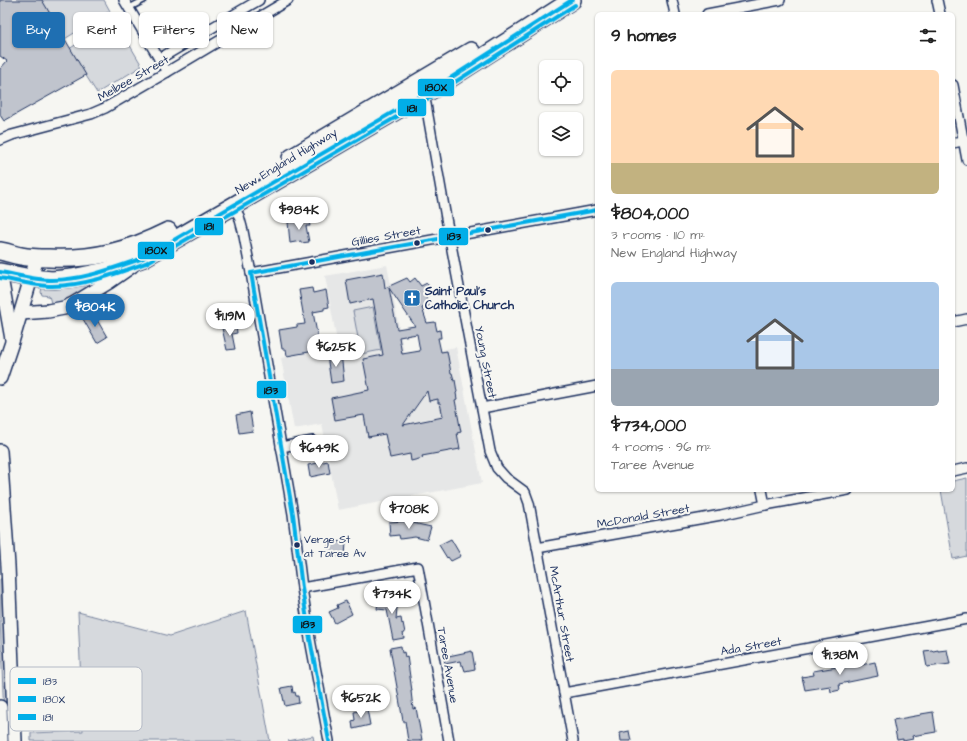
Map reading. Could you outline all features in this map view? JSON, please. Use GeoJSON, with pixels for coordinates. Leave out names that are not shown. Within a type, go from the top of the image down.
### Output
{"type":"FeatureCollection","features":[{"type":"Feature","properties":{"kind":"highway","name":"New England Highway"},"geometry":{"type":"LineString","coordinates":[[0,272],[31,278],[52,280],[90,275],[143,258],[233,206],[418,90],[552,0]]}},
{"type":"Feature","properties":{"kind":"highway","name":"New England Highway"},"geometry":{"type":"LineString","coordinates":[[0,251],[37,258],[84,258],[117,252],[146,242],[177,227],[418,90],[438,86],[572,0]]}},
{"type":"Feature","properties":{"kind":"main road"},"geometry":{"type":"LineString","coordinates":[[0,378],[37,258]]}},
{"type":"Feature","properties":{"kind":"main road"},"geometry":{"type":"LineString","coordinates":[[21,313],[48,311],[64,308],[73,304],[110,282],[143,258]]}},
{"type":"Feature","properties":{"kind":"main road"},"geometry":{"type":"LineString","coordinates":[[0,272],[4,313],[12,342]]}},
{"type":"Feature","properties":{"kind":"main road"},"geometry":{"type":"LineString","coordinates":[[0,451],[4,566],[13,667]]}},
{"type":"Feature","properties":{"kind":"main road"},"geometry":{"type":"LineString","coordinates":[[0,707],[1,741]]}},
{"type":"Feature","properties":{"kind":"main road"},"geometry":{"type":"LineString","coordinates":[[15,731],[15,741]]}},
{"type":"Feature","properties":{"kind":"street"},"geometry":{"type":"LineString","coordinates":[[124,0],[167,72]]}},
{"type":"Feature","properties":{"kind":"street","name":"Melbee Street"},"geometry":{"type":"LineString","coordinates":[[159,58],[259,0]]}},
{"type":"Feature","properties":{"kind":"street","name":"Melbee Street"},"geometry":{"type":"LineString","coordinates":[[0,140],[12,135],[98,111],[167,72],[274,4],[288,0]]}},
{"type":"Feature","properties":{"kind":"street"},"geometry":{"type":"LineString","coordinates":[[672,0],[675,12]]}},
{"type":"Feature","properties":{"kind":"street"},"geometry":{"type":"LineString","coordinates":[[717,12],[780,0]]}},
{"type":"Feature","properties":{"kind":"street"},"geometry":{"type":"LineString","coordinates":[[937,0],[940,12]]}},
{"type":"Feature","properties":{"kind":"street","name":"Young Street"},"geometry":{"type":"LineString","coordinates":[[418,90],[427,110],[490,451],[497,468],[506,478],[524,492]]}},
{"type":"Feature","properties":{"kind":"street"},"geometry":{"type":"LineString","coordinates":[[955,94],[965,141],[967,160]]}},
{"type":"Feature","properties":{"kind":"street"},"geometry":{"type":"LineString","coordinates":[[955,143],[965,141]]}},
{"type":"Feature","properties":{"kind":"street"},"geometry":{"type":"LineString","coordinates":[[233,206],[239,216],[251,273],[293,514],[310,639],[329,741]]}},
{"type":"Feature","properties":{"kind":"street","name":"Gillies Street"},"geometry":{"type":"LineString","coordinates":[[251,273],[595,210]]}},
{"type":"Feature","properties":{"kind":"street"},"geometry":{"type":"LineString","coordinates":[[955,322],[967,320]]}},
{"type":"Feature","properties":{"kind":"street"},"geometry":{"type":"LineString","coordinates":[[482,408],[595,386]]}},
{"type":"Feature","properties":{"kind":"street"},"geometry":{"type":"LineString","coordinates":[[281,447],[313,441]]}},
{"type":"Feature","properties":{"kind":"street"},"geometry":{"type":"LineString","coordinates":[[955,471],[967,468]]}},
{"type":"Feature","properties":{"kind":"street","name":"McArthur Street"},"geometry":{"type":"LineString","coordinates":[[524,492],[529,503],[573,741]]}},
{"type":"Feature","properties":{"kind":"street"},"geometry":{"type":"LineString","coordinates":[[762,492],[765,505]]}},
{"type":"Feature","properties":{"kind":"street","name":"McDonald Street"},"geometry":{"type":"LineString","coordinates":[[537,548],[721,515],[765,505],[837,492]]}},
{"type":"Feature","properties":{"kind":"street","name":"Taree Avenue"},"geometry":{"type":"LineString","coordinates":[[302,588],[418,567],[450,741]]}},
{"type":"Feature","properties":{"kind":"street","name":"Ada Street"},"geometry":{"type":"LineString","coordinates":[[564,693],[967,619]]}},
{"type":"Feature","properties":{"kind":"lane"},"geometry":{"type":"LineString","coordinates":[[129,8],[144,0]]}},
{"type":"Feature","properties":{"kind":"shaded area"},"geometry":{"type":"Polygon","coordinates":[[[39,0],[104,0],[110,11],[73,12],[73,34],[65,39],[65,12],[46,12],[39,0]]]}},
{"type":"Feature","properties":{"kind":"shaded area"},"geometry":{"type":"Polygon","coordinates":[[[73,46],[73,48],[131,47],[142,66],[97,93],[69,49],[73,46]]]}},
{"type":"Feature","properties":{"kind":"shaded area"},"geometry":{"type":"Polygon","coordinates":[[[387,265],[405,357],[456,347],[482,483],[338,510],[322,424],[294,429],[281,358],[338,347],[325,276],[387,265]]]}},
{"type":"Feature","properties":{"kind":"shaded area"},"geometry":{"type":"Polygon","coordinates":[[[99,284],[72,299],[52,306],[49,296],[42,295],[41,292],[42,287],[68,288],[99,284]]]}},
{"type":"Feature","properties":{"kind":"shaded area"},"geometry":{"type":"Polygon","coordinates":[[[373,307],[381,350],[361,354],[353,311],[373,307]]]}},
{"type":"Feature","properties":{"kind":"shaded area"},"geometry":{"type":"Polygon","coordinates":[[[967,478],[967,556],[953,559],[941,492],[955,492],[955,481],[967,478]]]}},
{"type":"Feature","properties":{"kind":"shaded area"},"geometry":{"type":"Polygon","coordinates":[[[0,579],[4,579],[10,687],[10,731],[12,731],[13,741],[5,741],[0,619],[0,579]]]}},
{"type":"Feature","properties":{"kind":"shaded area"},"geometry":{"type":"Polygon","coordinates":[[[246,611],[270,741],[31,741],[31,733],[142,731],[142,667],[80,667],[78,612],[170,636],[246,611]]]}},
{"type":"Feature","properties":{"kind":"shaded area"},"geometry":{"type":"Polygon","coordinates":[[[313,736],[314,741],[288,741],[313,736]]]}},
{"type":"Feature","properties":{"kind":"building"},"geometry":{"type":"Polygon","coordinates":[[[0,0],[42,0],[49,12],[12,12],[12,48],[65,48],[65,39],[86,75],[4,121],[0,115],[0,69],[7,61],[0,56],[0,0]]]}},
{"type":"Feature","properties":{"kind":"building"},"geometry":{"type":"Polygon","coordinates":[[[308,218],[310,226],[306,226],[309,242],[301,243],[301,241],[290,243],[288,222],[308,218]]]}},
{"type":"Feature","properties":{"kind":"building"},"geometry":{"type":"Polygon","coordinates":[[[383,273],[385,288],[407,278],[410,282],[415,278],[421,286],[427,283],[432,294],[426,296],[429,306],[422,308],[427,323],[435,322],[437,331],[440,330],[441,338],[438,338],[441,352],[447,351],[451,373],[455,380],[457,399],[455,400],[461,432],[457,433],[460,449],[422,456],[423,458],[411,461],[410,454],[390,458],[385,434],[368,437],[364,415],[335,420],[331,398],[369,390],[363,359],[383,355],[373,299],[350,304],[346,280],[383,273]],[[389,288],[397,329],[415,326],[389,288]],[[417,334],[399,337],[402,354],[420,351],[417,334]],[[427,391],[403,425],[443,417],[438,399],[429,401],[427,391]]]}},
{"type":"Feature","properties":{"kind":"building"},"geometry":{"type":"Polygon","coordinates":[[[312,288],[313,293],[326,290],[329,307],[324,308],[324,310],[313,312],[320,350],[287,356],[286,349],[282,349],[279,330],[305,324],[299,290],[312,288]]]}},
{"type":"Feature","properties":{"kind":"building"},"geometry":{"type":"Polygon","coordinates":[[[93,313],[107,337],[97,343],[83,319],[93,313]]]}},
{"type":"Feature","properties":{"kind":"building"},"geometry":{"type":"Polygon","coordinates":[[[236,325],[237,333],[232,334],[235,349],[227,350],[222,328],[236,325]]]}},
{"type":"Feature","properties":{"kind":"building"},"geometry":{"type":"Polygon","coordinates":[[[341,353],[344,381],[331,383],[327,355],[341,353]]]}},
{"type":"Feature","properties":{"kind":"building"},"geometry":{"type":"Polygon","coordinates":[[[250,412],[253,431],[239,433],[236,415],[250,412]]]}},
{"type":"Feature","properties":{"kind":"building"},"geometry":{"type":"Polygon","coordinates":[[[328,461],[330,473],[310,477],[308,465],[328,461]]]}},
{"type":"Feature","properties":{"kind":"building"},"geometry":{"type":"Polygon","coordinates":[[[404,521],[431,527],[427,540],[415,537],[400,539],[399,535],[390,536],[389,522],[404,521]]]}},
{"type":"Feature","properties":{"kind":"building"},"geometry":{"type":"Polygon","coordinates":[[[451,539],[461,556],[451,561],[448,557],[447,558],[439,545],[451,539]]]}},
{"type":"Feature","properties":{"kind":"building"},"geometry":{"type":"Polygon","coordinates":[[[328,541],[346,542],[345,557],[338,557],[338,555],[334,555],[334,553],[327,553],[328,541]]]}},
{"type":"Feature","properties":{"kind":"building"},"geometry":{"type":"Polygon","coordinates":[[[379,595],[398,597],[396,619],[401,618],[405,633],[403,633],[404,638],[393,640],[387,610],[377,609],[379,595]]]}},
{"type":"Feature","properties":{"kind":"building"},"geometry":{"type":"Polygon","coordinates":[[[346,601],[352,614],[335,623],[329,612],[338,608],[337,605],[346,601]]]}},
{"type":"Feature","properties":{"kind":"building"},"geometry":{"type":"Polygon","coordinates":[[[401,646],[402,653],[404,652],[405,657],[407,656],[413,709],[416,708],[422,740],[420,741],[408,741],[405,721],[403,721],[390,648],[401,646]]]}},
{"type":"Feature","properties":{"kind":"building"},"geometry":{"type":"Polygon","coordinates":[[[947,650],[950,664],[927,667],[924,651],[947,650]]]}},
{"type":"Feature","properties":{"kind":"building"},"geometry":{"type":"Polygon","coordinates":[[[472,651],[475,669],[465,671],[460,661],[445,664],[444,657],[472,651]]]}},
{"type":"Feature","properties":{"kind":"building"},"geometry":{"type":"Polygon","coordinates":[[[875,662],[878,676],[839,684],[840,690],[831,692],[830,686],[805,690],[802,677],[814,675],[813,671],[875,662]]]}},
{"type":"Feature","properties":{"kind":"building"},"geometry":{"type":"Polygon","coordinates":[[[292,686],[293,693],[295,692],[296,696],[298,696],[299,703],[285,706],[281,688],[292,686]]]}},
{"type":"Feature","properties":{"kind":"building"},"geometry":{"type":"Polygon","coordinates":[[[367,709],[370,725],[353,729],[352,721],[355,720],[354,712],[367,709]]]}},
{"type":"Feature","properties":{"kind":"building"},"geometry":{"type":"Polygon","coordinates":[[[933,712],[936,732],[912,736],[913,739],[903,741],[903,739],[897,740],[893,720],[933,712]]]}},
{"type":"Feature","properties":{"kind":"building"},"geometry":{"type":"Polygon","coordinates":[[[629,731],[631,741],[621,741],[620,733],[629,731]]]}},
{"type":"Feature","properties":{"kind":"transit line","name":"180X"},"geometry":{"type":"LineString","coordinates":[[0,272],[39,279],[52,280],[76,278],[99,273],[143,258],[438,86],[572,0]]}},
{"type":"Feature","properties":{"kind":"transit line","name":"181"},"geometry":{"type":"LineString","coordinates":[[0,278],[39,285],[52,286],[76,284],[100,279],[146,263],[441,91],[575,5]]}},
{"type":"Feature","properties":{"kind":"transit line","name":"183"},"geometry":{"type":"LineString","coordinates":[[251,273],[595,210]]}},
{"type":"Feature","properties":{"kind":"transit line","name":"183"},"geometry":{"type":"LineString","coordinates":[[251,273],[293,514],[310,639],[329,741]]}},
{"type":"Feature","properties":{"kind":"place","name":"Saint Paul's Catholic Church"},"geometry":{"type":"Point","coordinates":[412,298]}},
{"type":"Feature","properties":{"kind":"place","name":"Verge St at Taree Av"},"geometry":{"type":"Point","coordinates":[297,545]}}]}
